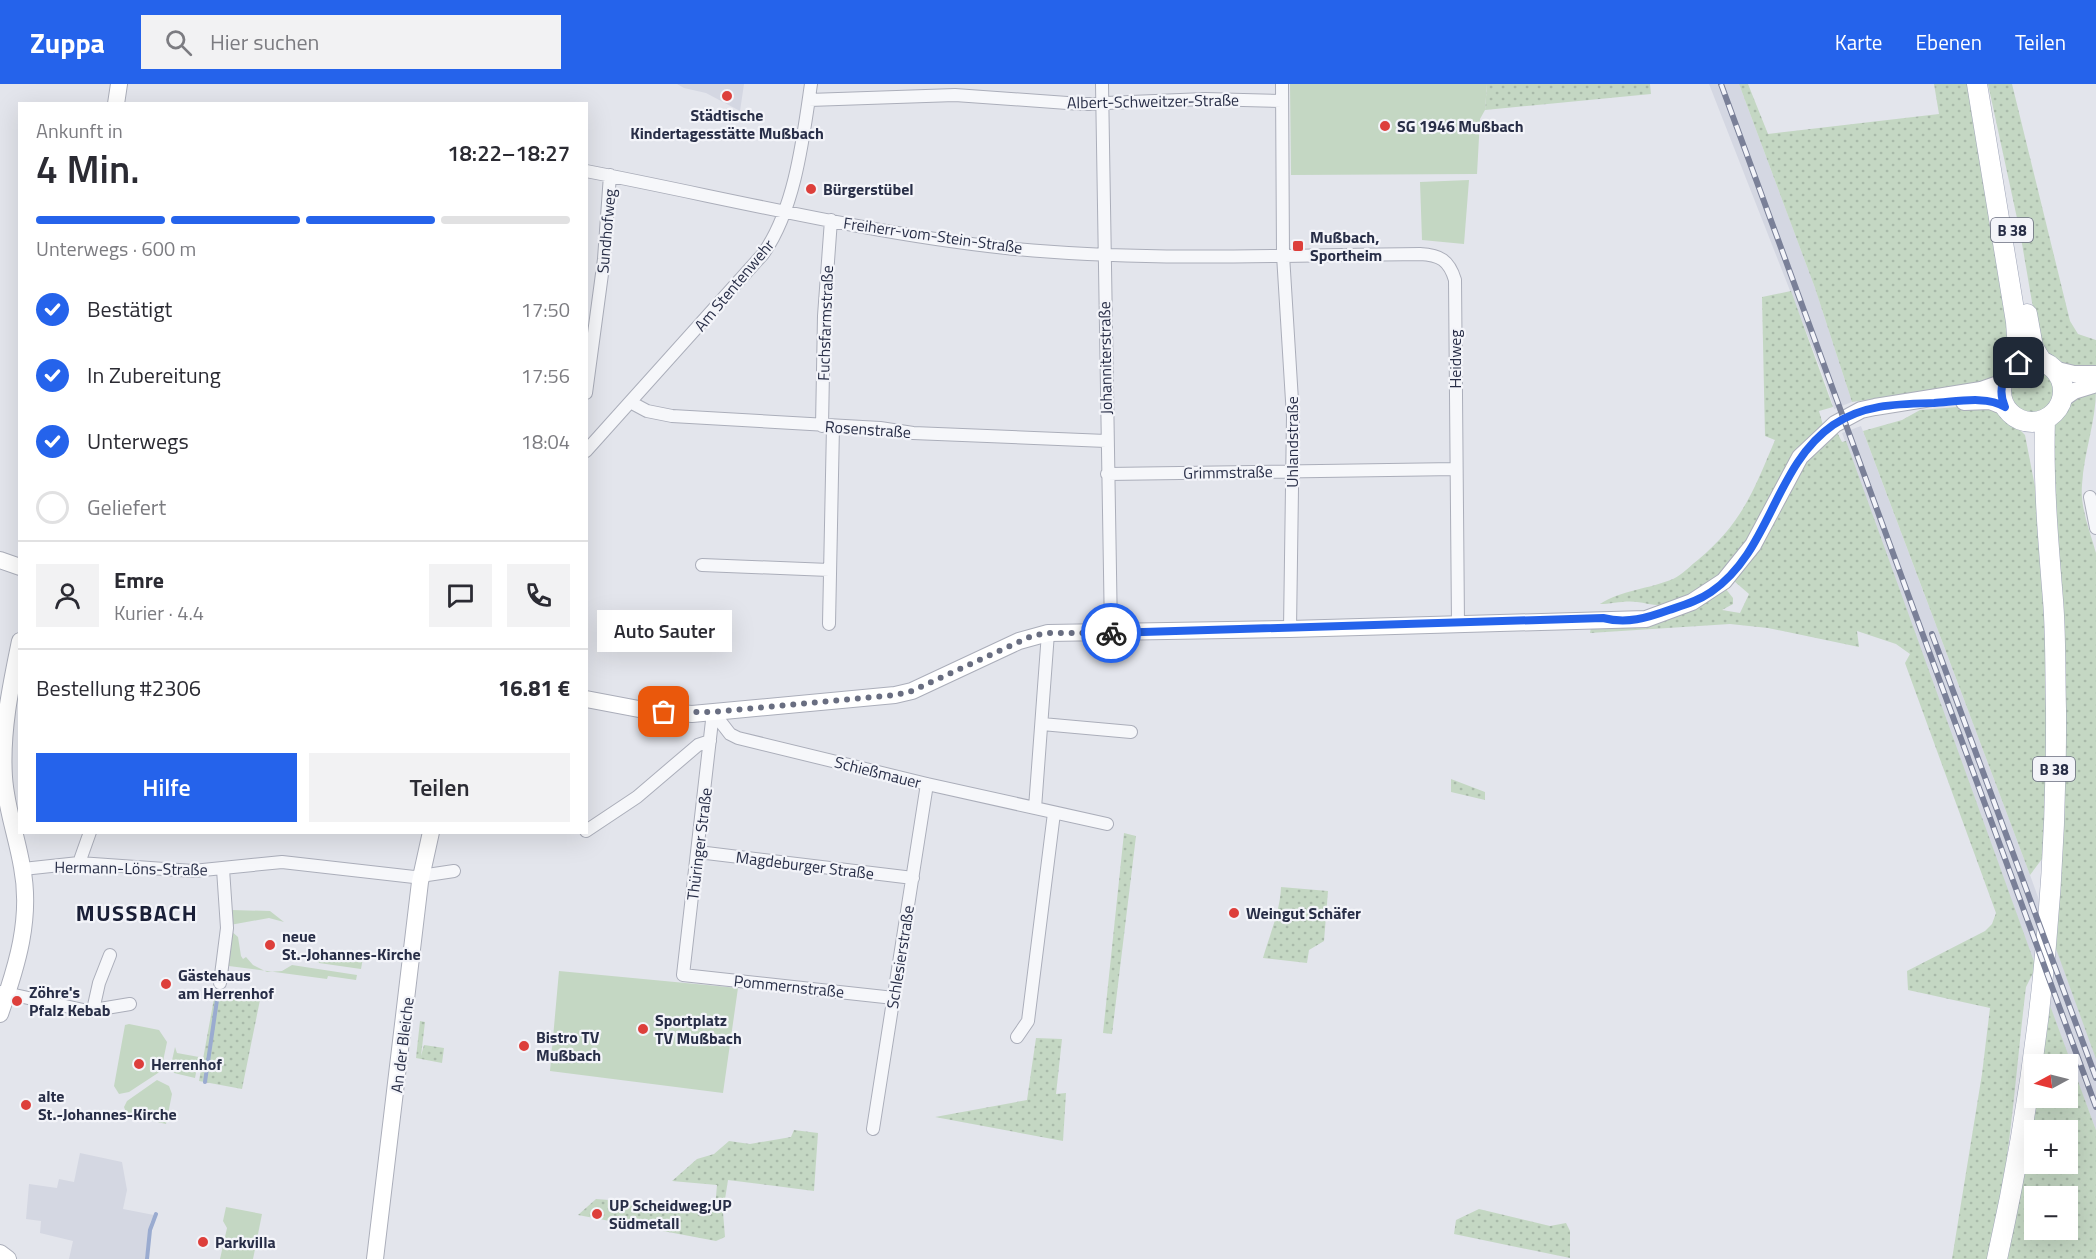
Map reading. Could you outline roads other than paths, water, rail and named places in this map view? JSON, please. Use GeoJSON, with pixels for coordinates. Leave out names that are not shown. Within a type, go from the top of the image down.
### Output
{"type":"FeatureCollection","features":[{"type":"Feature","properties":{"kind":"main road","name":"B 38"},"geometry":{"type":"LineString","coordinates":[[1979,91],[2000,174],[2031,339],[2047,366]]}},
{"type":"Feature","properties":{"kind":"main road","name":"B 38"},"geometry":{"type":"LineString","coordinates":[[1979,91],[2017,329],[2018,349],[2009,372]]}},
{"type":"Feature","properties":{"kind":"main road"},"geometry":{"type":"LineString","coordinates":[[2027,361],[2047,366],[2061,382],[2061,400],[2055,411],[2045,419],[2024,421],[2015,417],[2005,407],[2001,391],[2009,372],[2027,361]]}},
{"type":"Feature","properties":{"kind":"main road","name":"B 38"},"geometry":{"type":"LineString","coordinates":[[1997,1259],[2029,1088],[2050,884],[2056,712],[2053,602],[2046,524],[2045,419]]}},
{"type":"Feature","properties":{"kind":"main road","name":"B 38"},"geometry":{"type":"LineString","coordinates":[[2024,421],[2030,435],[2046,524]]}},
{"type":"Feature","properties":{"kind":"street"},"geometry":{"type":"LineString","coordinates":[[116,102],[119,84]]}},
{"type":"Feature","properties":{"kind":"street","name":"Am Stentenwehr"},"geometry":{"type":"LineString","coordinates":[[588,449],[632,403],[763,254],[775,236],[786,211],[811,84]]}},
{"type":"Feature","properties":{"kind":"street","name":"Johanniterstraße"},"geometry":{"type":"LineString","coordinates":[[1102,84],[1106,441],[1111,633]]}},
{"type":"Feature","properties":{"kind":"street","name":"Uhlandstraße"},"geometry":{"type":"LineString","coordinates":[[1282,84],[1283,255],[1292,379],[1290,629]]}},
{"type":"Feature","properties":{"kind":"street","name":"Albert-Schweitzer-Straße"},"geometry":{"type":"LineString","coordinates":[[809,100],[955,95],[1102,104],[1205,99],[1282,101]]}},
{"type":"Feature","properties":{"kind":"street","name":"Freiherr-vom-Stein-Straße"},"geometry":{"type":"LineString","coordinates":[[588,171],[831,220],[982,245],[1104,255],[1283,255]]}},
{"type":"Feature","properties":{"kind":"street","name":"Sundhofweg"},"geometry":{"type":"LineString","coordinates":[[588,368],[610,176]]}},
{"type":"Feature","properties":{"kind":"street","name":"Fuchsfarmstraße"},"geometry":{"type":"LineString","coordinates":[[829,624],[830,570],[824,316],[831,220]]}},
{"type":"Feature","properties":{"kind":"street","name":"Heidweg"},"geometry":{"type":"LineString","coordinates":[[1283,255],[1420,254],[1432,255],[1447,262],[1455,280],[1458,624]]}},
{"type":"Feature","properties":{"kind":"street"},"geometry":{"type":"LineString","coordinates":[[2047,366],[2068,373],[2096,374]]}},
{"type":"Feature","properties":{"kind":"street"},"geometry":{"type":"LineString","coordinates":[[588,699],[676,713],[713,712],[906,693],[1018,641],[1048,633],[1458,624],[1603,618],[1635,609],[1670,609],[1712,591],[1736,569],[1753,545],[1800,457],[1816,439],[1835,424],[1861,410],[1981,390],[1998,384],[2009,372]]}},
{"type":"Feature","properties":{"kind":"street"},"geometry":{"type":"LineString","coordinates":[[2061,400],[2074,391],[2096,384]]}},
{"type":"Feature","properties":{"kind":"street"},"geometry":{"type":"LineString","coordinates":[[1909,402],[1984,401],[2005,407]]}},
{"type":"Feature","properties":{"kind":"street","name":"Rosenstraße"},"geometry":{"type":"LineString","coordinates":[[632,403],[647,411],[672,416],[880,428],[913,433],[1106,441]]}},
{"type":"Feature","properties":{"kind":"street","name":"Grimmstraße"},"geometry":{"type":"LineString","coordinates":[[1107,474],[1456,469]]}},
{"type":"Feature","properties":{"kind":"street"},"geometry":{"type":"LineString","coordinates":[[2090,497],[2096,528]]}},
{"type":"Feature","properties":{"kind":"street"},"geometry":{"type":"LineString","coordinates":[[0,560],[18,566]]}},
{"type":"Feature","properties":{"kind":"street"},"geometry":{"type":"LineString","coordinates":[[702,565],[830,570]]}},
{"type":"Feature","properties":{"kind":"street"},"geometry":{"type":"LineString","coordinates":[[1035,808],[1048,633]]}},
{"type":"Feature","properties":{"kind":"street"},"geometry":{"type":"LineString","coordinates":[[0,1014],[4,992],[24,926],[23,869],[7,798],[3,764],[9,698],[18,651]]}},
{"type":"Feature","properties":{"kind":"street","name":"Thüringer Straße"},"geometry":{"type":"LineString","coordinates":[[683,975],[713,712]]}},
{"type":"Feature","properties":{"kind":"street","name":"Schießmauer"},"geometry":{"type":"LineString","coordinates":[[713,712],[730,734],[738,738],[927,784],[1107,824]]}},
{"type":"Feature","properties":{"kind":"street"},"geometry":{"type":"LineString","coordinates":[[1042,724],[1131,732]]}},
{"type":"Feature","properties":{"kind":"street"},"geometry":{"type":"LineString","coordinates":[[588,830],[638,797],[698,745],[710,741]]}},
{"type":"Feature","properties":{"kind":"street","name":"Schlesierstraße"},"geometry":{"type":"LineString","coordinates":[[873,1129],[927,784]]}},
{"type":"Feature","properties":{"kind":"street"},"geometry":{"type":"LineString","coordinates":[[1017,1037],[1028,1021],[1054,813]]}},
{"type":"Feature","properties":{"kind":"street"},"geometry":{"type":"LineString","coordinates":[[79,863],[89,834]]}},
{"type":"Feature","properties":{"kind":"street","name":"An der Bleiche"},"geometry":{"type":"LineString","coordinates":[[375,1259],[421,876],[431,834]]}},
{"type":"Feature","properties":{"kind":"street","name":"Magdeburger Straße"},"geometry":{"type":"LineString","coordinates":[[698,852],[913,878]]}},
{"type":"Feature","properties":{"kind":"street","name":"Hermann-Löns-Straße"},"geometry":{"type":"LineString","coordinates":[[23,869],[79,863],[177,871],[223,869],[282,862],[421,876],[454,871]]}},
{"type":"Feature","properties":{"kind":"street"},"geometry":{"type":"LineString","coordinates":[[220,983],[227,928],[223,869]]}},
{"type":"Feature","properties":{"kind":"street"},"geometry":{"type":"LineString","coordinates":[[93,1010],[99,983],[110,956]]}},
{"type":"Feature","properties":{"kind":"street","name":"Pommernstraße"},"geometry":{"type":"LineString","coordinates":[[683,975],[894,998]]}},
{"type":"Feature","properties":{"kind":"street"},"geometry":{"type":"LineString","coordinates":[[4,992],[93,1010],[102,1006],[130,1004]]}},
{"type":"Feature","properties":{"kind":"street"},"geometry":{"type":"LineString","coordinates":[[0,1253],[8,1259]]}},
{"type":"Feature","properties":{"kind":"waterway","name":"MUSSBACH"},"geometry":{"type":"LineString","coordinates":[[205,1082],[218,993]]}},
{"type":"Feature","properties":{"kind":"waterway","name":"MUSSBACH"},"geometry":{"type":"LineString","coordinates":[[147,1259],[150,1230],[156,1214]]}},
{"type":"Feature","properties":{"kind":"railway"},"geometry":{"type":"LineString","coordinates":[[1721,84],[2096,1107]]}},
{"type":"Feature","properties":{"kind":"railway"},"geometry":{"type":"LineString","coordinates":[[1932,634],[2096,1078]]}},
{"type":"Feature","properties":{"kind":"place","name":"Städtische Kindertagesstätte Mußbach"},"geometry":{"type":"Point","coordinates":[727,96]}},
{"type":"Feature","properties":{"kind":"place","name":"SG 1946 Mußbach"},"geometry":{"type":"Point","coordinates":[1385,126]}},
{"type":"Feature","properties":{"kind":"place","name":"Bürgerstübel"},"geometry":{"type":"Point","coordinates":[811,189]}},
{"type":"Feature","properties":{"kind":"place","name":"Mußbach, Sportheim"},"geometry":{"type":"Point","coordinates":[1298,246]}},
{"type":"Feature","properties":{"kind":"place","name":"Auto Sauter"},"geometry":{"type":"Point","coordinates":[664,712]}},
{"type":"Feature","properties":{"kind":"place","name":"Weingut Schäfer"},"geometry":{"type":"Point","coordinates":[1234,913]}},
{"type":"Feature","properties":{"kind":"place","name":"neue St.-Johannes-Kirche"},"geometry":{"type":"Point","coordinates":[270,945]}},
{"type":"Feature","properties":{"kind":"place","name":"Gästehaus am Herrenhof"},"geometry":{"type":"Point","coordinates":[166,984]}},
{"type":"Feature","properties":{"kind":"place","name":"Zöhre's Pfalz Kebab"},"geometry":{"type":"Point","coordinates":[17,1001]}},
{"type":"Feature","properties":{"kind":"place","name":"Sportplatz TV Mußbach"},"geometry":{"type":"Point","coordinates":[643,1029]}},
{"type":"Feature","properties":{"kind":"place","name":"Bistro TV Mußbach"},"geometry":{"type":"Point","coordinates":[524,1046]}},
{"type":"Feature","properties":{"kind":"place","name":"Herrenhof"},"geometry":{"type":"Point","coordinates":[139,1064]}},
{"type":"Feature","properties":{"kind":"place","name":"alte St.-Johannes-Kirche"},"geometry":{"type":"Point","coordinates":[26,1105]}},
{"type":"Feature","properties":{"kind":"place","name":"UP Scheidweg;UP Südmetall"},"geometry":{"type":"Point","coordinates":[597,1214]}},
{"type":"Feature","properties":{"kind":"place","name":"Parkvilla"},"geometry":{"type":"Point","coordinates":[203,1242]}},
{"type":"Feature","properties":{"kind":"district","name":"MUSSBACH"},"geometry":{"type":"Point","coordinates":[137,913]}}]}
